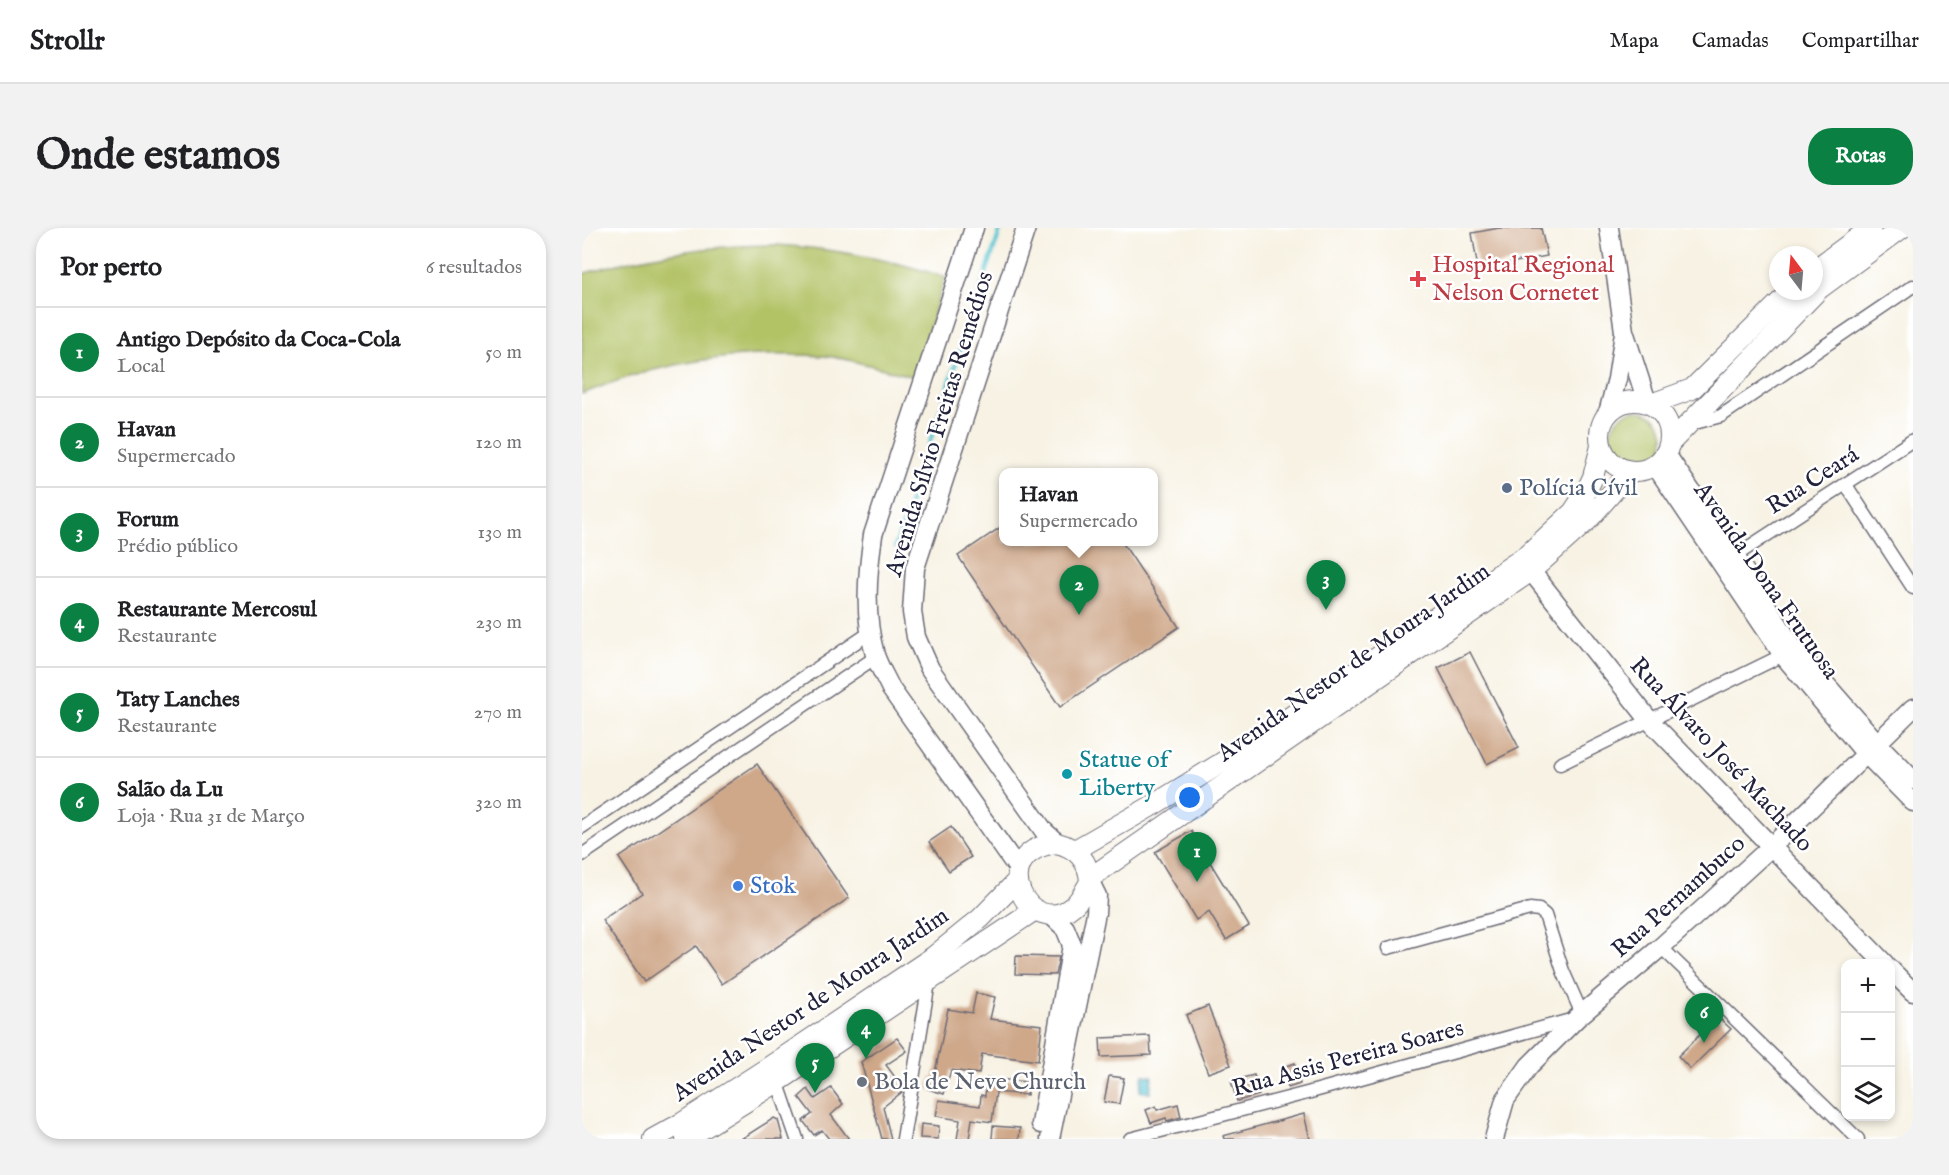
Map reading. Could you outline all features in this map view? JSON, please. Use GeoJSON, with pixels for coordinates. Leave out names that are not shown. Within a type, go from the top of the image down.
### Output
{"type":"FeatureCollection","features":[{"type":"Feature","properties":{"kind":"main road"},"geometry":{"type":"LineString","coordinates":[[1823,263],[1871,228]]}},
{"type":"Feature","properties":{"kind":"main road"},"geometry":{"type":"LineString","coordinates":[[1601,446],[1606,456],[1615,465],[1631,471],[1644,470],[1664,454],[1687,424],[1819,289],[1902,228]]}},
{"type":"Feature","properties":{"kind":"main road"},"geometry":{"type":"LineString","coordinates":[[1649,403],[1692,389],[1782,300]]}},
{"type":"Feature","properties":{"kind":"main road"},"geometry":{"type":"LineString","coordinates":[[1608,413],[1625,402],[1635,400],[1649,403],[1664,415],[1671,433],[1664,454]]}},
{"type":"Feature","properties":{"kind":"main road","name":"Avenida Nestor de Moura Jardim"},"geometry":{"type":"LineString","coordinates":[[653,1139],[774,1074],[1043,912],[1073,907],[1090,880],[1376,670],[1527,555],[1573,512],[1585,494],[1593,477],[1601,446],[1602,423],[1608,413]]}},
{"type":"Feature","properties":{"kind":"main road","name":"Avenida Nestor de Moura Jardim"},"geometry":{"type":"LineString","coordinates":[[686,1139],[933,957],[981,918],[1018,875],[1027,855],[1041,845],[1066,846],[1155,804],[1376,670],[1531,572],[1588,519],[1631,471]]}},
{"type":"Feature","properties":{"kind":"main road"},"geometry":{"type":"LineString","coordinates":[[1066,846],[1086,862],[1090,880]]}},
{"type":"Feature","properties":{"kind":"main road"},"geometry":{"type":"LineString","coordinates":[[1018,875],[1022,897],[1043,912]]}},
{"type":"Feature","properties":{"kind":"street","name":"Avenida Sílvio Freitas Remédios"},"geometry":{"type":"LineString","coordinates":[[974,228],[873,535],[867,572],[867,603],[876,657],[891,689],[1018,875]]}},
{"type":"Feature","properties":{"kind":"street","name":"Avenida Sílvio Freitas Remédios"},"geometry":{"type":"LineString","coordinates":[[1026,228],[915,568],[912,612],[916,637],[930,669],[1044,831],[1066,846]]}},
{"type":"Feature","properties":{"kind":"street"},"geometry":{"type":"LineString","coordinates":[[1608,228],[1624,331],[1649,403]]}},
{"type":"Feature","properties":{"kind":"street"},"geometry":{"type":"LineString","coordinates":[[1687,424],[1721,416],[1913,286]]}},
{"type":"Feature","properties":{"kind":"street"},"geometry":{"type":"LineString","coordinates":[[1608,413],[1617,379],[1624,331]]}},
{"type":"Feature","properties":{"kind":"street","name":"Rua Ceará"},"geometry":{"type":"LineString","coordinates":[[1735,556],[1846,486],[1913,440]]}},
{"type":"Feature","properties":{"kind":"street","name":"Avenida Dona Frutuosa"},"geometry":{"type":"LineString","coordinates":[[1664,454],[1735,556],[1792,646],[1913,802]]}},
{"type":"Feature","properties":{"kind":"street","name":"Avenida Dona Frutuosa"},"geometry":{"type":"LineString","coordinates":[[1664,454],[1783,655],[1872,749],[1913,780]]}},
{"type":"Feature","properties":{"kind":"street"},"geometry":{"type":"LineString","coordinates":[[1846,486],[1913,588]]}},
{"type":"Feature","properties":{"kind":"street","name":"Rua Álvaro José Machado"},"geometry":{"type":"LineString","coordinates":[[1531,572],[1650,721],[1881,959]]}},
{"type":"Feature","properties":{"kind":"street"},"geometry":{"type":"LineString","coordinates":[[582,827],[871,632]]}},
{"type":"Feature","properties":{"kind":"street"},"geometry":{"type":"LineString","coordinates":[[1560,764],[1783,655]]}},
{"type":"Feature","properties":{"kind":"street"},"geometry":{"type":"LineString","coordinates":[[582,855],[876,657]]}},
{"type":"Feature","properties":{"kind":"street","name":"Rua Pernambuco"},"geometry":{"type":"LineString","coordinates":[[1494,1139],[1506,1101],[1529,1066],[1579,1016],[1661,947],[1771,847],[1913,708]]}},
{"type":"Feature","properties":{"kind":"street"},"geometry":{"type":"LineString","coordinates":[[1050,1139],[1096,913],[1097,896],[1090,880]]}},
{"type":"Feature","properties":{"kind":"street"},"geometry":{"type":"LineString","coordinates":[[1388,948],[1530,909],[1539,910],[1545,915],[1579,1016]]}},
{"type":"Feature","properties":{"kind":"street"},"geometry":{"type":"LineString","coordinates":[[1038,1139],[1072,945],[1065,928],[1043,912]]}},
{"type":"Feature","properties":{"kind":"street"},"geometry":{"type":"LineString","coordinates":[[1661,947],[1858,1139]]}},
{"type":"Feature","properties":{"kind":"street"},"geometry":{"type":"LineString","coordinates":[[1895,974],[1913,992]]}},
{"type":"Feature","properties":{"kind":"street"},"geometry":{"type":"LineString","coordinates":[[903,1139],[929,982]]}},
{"type":"Feature","properties":{"kind":"street","name":"Rua Assis Pereira Soares"},"geometry":{"type":"LineString","coordinates":[[1130,1139],[1307,1093],[1579,1016]]}},
{"type":"Feature","properties":{"kind":"street"},"geometry":{"type":"LineString","coordinates":[[774,1074],[797,1139]]}},
{"type":"Feature","properties":{"kind":"green space"},"geometry":{"type":"Polygon","coordinates":[[[778,245],[862,256],[945,277],[915,377],[828,356],[739,356],[659,369],[582,394],[582,274],[630,261],[678,252],[778,245]]]}},
{"type":"Feature","properties":{"kind":"green space"},"geometry":{"type":"Polygon","coordinates":[[[1632,411],[1642,411],[1652,415],[1660,423],[1664,438],[1660,453],[1652,461],[1642,465],[1632,465],[1622,461],[1614,453],[1610,443],[1610,433],[1614,423],[1622,415],[1632,411]]]}},
{"type":"Feature","properties":{"kind":"water"},"geometry":{"type":"Polygon","coordinates":[[[1143,1075],[1152,1076],[1150,1093],[1140,1091],[1143,1075]]]}},
{"type":"Feature","properties":{"kind":"building"},"geometry":{"type":"Polygon","coordinates":[[[1499,228],[1541,228],[1547,256],[1478,269],[1472,233],[1499,228]]]}},
{"type":"Feature","properties":{"kind":"building"},"geometry":{"type":"Polygon","coordinates":[[[999,528],[999,546],[1125,546],[1179,627],[1060,707],[958,556],[999,528]]]}},
{"type":"Feature","properties":{"kind":"building"},"geometry":{"type":"Polygon","coordinates":[[[1470,652],[1519,748],[1487,764],[1438,668],[1470,652]]]}},
{"type":"Feature","properties":{"kind":"building"},"geometry":{"type":"Polygon","coordinates":[[[757,764],[849,898],[722,984],[696,946],[644,982],[602,920],[642,893],[619,858],[757,764]]]}},
{"type":"Feature","properties":{"kind":"building"},"geometry":{"type":"Polygon","coordinates":[[[951,827],[971,857],[949,871],[929,842],[951,827]]]}},
{"type":"Feature","properties":{"kind":"building"},"geometry":{"type":"Polygon","coordinates":[[[1191,831],[1249,926],[1226,940],[1209,912],[1196,920],[1155,852],[1191,831]]]}},
{"type":"Feature","properties":{"kind":"building"},"geometry":{"type":"Polygon","coordinates":[[[1016,956],[1059,957],[1055,975],[1015,974],[1016,956]]]}},
{"type":"Feature","properties":{"kind":"building"},"geometry":{"type":"Polygon","coordinates":[[[976,993],[995,997],[990,1019],[1042,1025],[1038,1061],[982,1054],[979,1074],[951,1070],[944,1094],[928,1089],[931,1077],[934,1078],[948,1009],[972,1013],[976,993]]]}},
{"type":"Feature","properties":{"kind":"building"},"geometry":{"type":"Polygon","coordinates":[[[1208,1006],[1231,1065],[1208,1073],[1186,1015],[1208,1006]]]}},
{"type":"Feature","properties":{"kind":"building"},"geometry":{"type":"Polygon","coordinates":[[[1718,1017],[1731,1029],[1690,1069],[1678,1056],[1718,1017]]]}},
{"type":"Feature","properties":{"kind":"building"},"geometry":{"type":"Polygon","coordinates":[[[1150,1036],[1151,1055],[1101,1057],[1100,1038],[1150,1036]]]}},
{"type":"Feature","properties":{"kind":"building"},"geometry":{"type":"Polygon","coordinates":[[[897,1038],[907,1051],[886,1065],[903,1088],[902,1092],[883,1107],[891,1139],[882,1139],[861,1062],[897,1038]]]}},
{"type":"Feature","properties":{"kind":"building"},"geometry":{"type":"Polygon","coordinates":[[[1295,1063],[1300,1084],[1288,1088],[1283,1067],[1295,1063]]]}},
{"type":"Feature","properties":{"kind":"building"},"geometry":{"type":"Polygon","coordinates":[[[1254,1075],[1259,1095],[1237,1101],[1231,1081],[1254,1075]]]}},
{"type":"Feature","properties":{"kind":"building"},"geometry":{"type":"Polygon","coordinates":[[[1109,1076],[1124,1078],[1119,1104],[1104,1102],[1109,1076]]]}},
{"type":"Feature","properties":{"kind":"building"},"geometry":{"type":"Polygon","coordinates":[[[987,1078],[1028,1082],[1027,1095],[996,1092],[992,1122],[972,1119],[969,1139],[957,1139],[960,1120],[936,1116],[939,1100],[980,1106],[981,1095],[985,1096],[987,1078]]]}},
{"type":"Feature","properties":{"kind":"building"},"geometry":{"type":"Polygon","coordinates":[[[831,1088],[843,1104],[831,1115],[849,1139],[829,1139],[822,1130],[814,1135],[803,1121],[812,1114],[799,1097],[808,1089],[815,1099],[831,1088]]]}},
{"type":"Feature","properties":{"kind":"building"},"geometry":{"type":"Polygon","coordinates":[[[1178,1104],[1181,1117],[1167,1121],[1166,1118],[1151,1123],[1146,1110],[1156,1106],[1157,1110],[1178,1104]]]}},
{"type":"Feature","properties":{"kind":"building"},"geometry":{"type":"Polygon","coordinates":[[[1304,1114],[1310,1139],[1224,1139],[1223,1136],[1304,1114]]]}},
{"type":"Feature","properties":{"kind":"building"},"geometry":{"type":"Polygon","coordinates":[[[774,1118],[778,1120],[783,1139],[741,1139],[774,1118]]]}},
{"type":"Feature","properties":{"kind":"building"},"geometry":{"type":"Polygon","coordinates":[[[921,1124],[939,1126],[938,1139],[920,1138],[921,1124]]]}},
{"type":"Feature","properties":{"kind":"building"},"geometry":{"type":"Polygon","coordinates":[[[993,1126],[1020,1128],[1019,1139],[992,1139],[993,1126]]]}},
{"type":"Feature","properties":{"kind":"waterway"},"geometry":{"type":"LineString","coordinates":[[895,547],[1001,228]]}},
{"type":"Feature","properties":{"kind":"place","name":"Hospital Regional Nelson Cornetet"},"geometry":{"type":"Point","coordinates":[1418,279]}},
{"type":"Feature","properties":{"kind":"place","name":"Polícia Cívil"},"geometry":{"type":"Point","coordinates":[1507,488]}},
{"type":"Feature","properties":{"kind":"place","name":"Forum"},"geometry":{"type":"Point","coordinates":[1326,610]}},
{"type":"Feature","properties":{"kind":"place","name":"Havan"},"geometry":{"type":"Point","coordinates":[1079,615]}},
{"type":"Feature","properties":{"kind":"place","name":"Statue of Liberty"},"geometry":{"type":"Point","coordinates":[1067,774]}},
{"type":"Feature","properties":{"kind":"place","name":"Antigo Depósito da Coca-Cola"},"geometry":{"type":"Point","coordinates":[1197,882]}},
{"type":"Feature","properties":{"kind":"place","name":"Stok"},"geometry":{"type":"Point","coordinates":[738,886]}},
{"type":"Feature","properties":{"kind":"place","name":"Salão da Lu"},"geometry":{"type":"Point","coordinates":[1704,1043]}},
{"type":"Feature","properties":{"kind":"place","name":"Restaurante Mercosul"},"geometry":{"type":"Point","coordinates":[866,1059]}},
{"type":"Feature","properties":{"kind":"place","name":"Bola de Neve Church"},"geometry":{"type":"Point","coordinates":[862,1082]}},
{"type":"Feature","properties":{"kind":"place","name":"Taty Lanches"},"geometry":{"type":"Point","coordinates":[815,1093]}}]}
